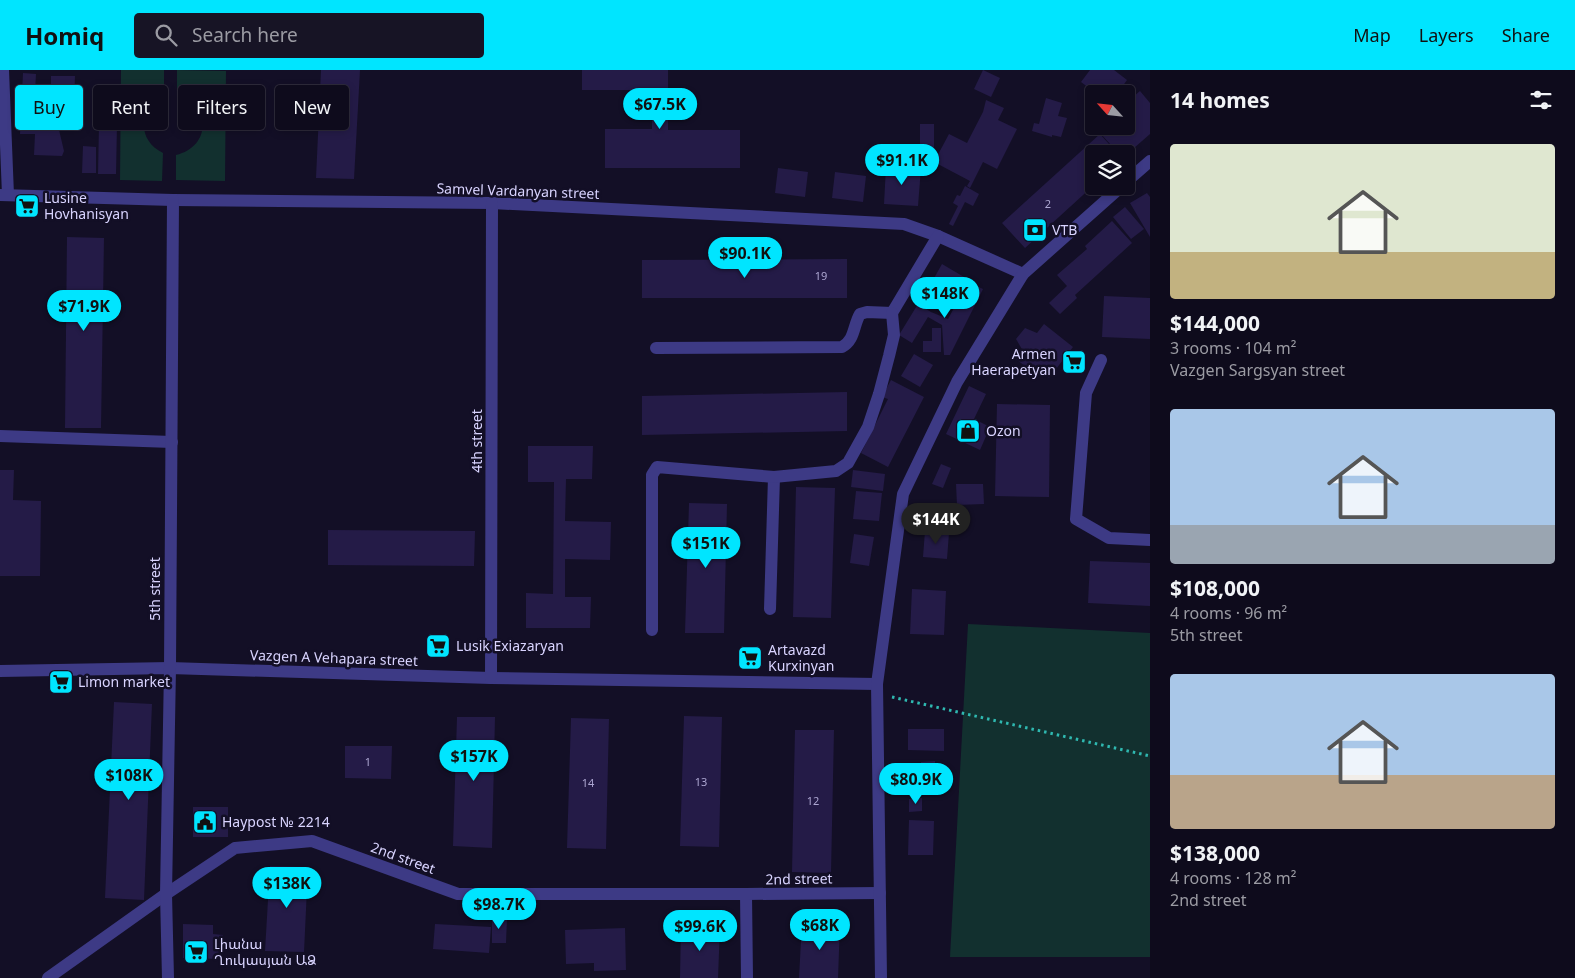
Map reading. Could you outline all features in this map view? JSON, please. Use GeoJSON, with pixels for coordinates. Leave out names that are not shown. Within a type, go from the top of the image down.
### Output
{"type":"FeatureCollection","features":[{"type":"Feature","properties":{"kind":"street"},"geometry":{"type":"LineString","coordinates":[[3,70],[4,195]]}},
{"type":"Feature","properties":{"kind":"street"},"geometry":{"type":"LineString","coordinates":[[1135,174],[1150,161]]}},
{"type":"Feature","properties":{"kind":"street","name":"Samvel Vardanyan street"},"geometry":{"type":"LineString","coordinates":[[4,195],[173,200],[492,203],[904,224],[938,236],[1023,274]]}},
{"type":"Feature","properties":{"kind":"street"},"geometry":{"type":"LineString","coordinates":[[881,978],[878,689],[903,494],[957,382],[1023,274],[1112,195]]}},
{"type":"Feature","properties":{"kind":"street","name":"5th street"},"geometry":{"type":"LineString","coordinates":[[168,978],[166,894],[170,668],[173,200]]}},
{"type":"Feature","properties":{"kind":"street","name":"4th street"},"geometry":{"type":"LineString","coordinates":[[492,203],[492,678]]}},
{"type":"Feature","properties":{"kind":"street"},"geometry":{"type":"LineString","coordinates":[[652,630],[652,475],[658,467],[774,477],[836,472],[848,463],[868,427],[879,394],[894,335],[892,313],[938,236]]}},
{"type":"Feature","properties":{"kind":"street"},"geometry":{"type":"LineString","coordinates":[[656,348],[842,347],[848,344],[852,337],[860,314],[867,312],[892,313]]}},
{"type":"Feature","properties":{"kind":"street"},"geometry":{"type":"LineString","coordinates":[[1101,360],[1086,392],[1076,519],[1110,538],[1150,540]]}},
{"type":"Feature","properties":{"kind":"street"},"geometry":{"type":"LineString","coordinates":[[0,436],[172,442]]}},
{"type":"Feature","properties":{"kind":"street"},"geometry":{"type":"LineString","coordinates":[[770,610],[774,477]]}},
{"type":"Feature","properties":{"kind":"street","name":"Vazgen A Vehapara street"},"geometry":{"type":"LineString","coordinates":[[0,671],[170,668],[878,689]]}},
{"type":"Feature","properties":{"kind":"street","name":"2nd street"},"geometry":{"type":"LineString","coordinates":[[48,978],[166,894],[236,848],[312,841],[458,894],[880,892]]}},
{"type":"Feature","properties":{"kind":"street"},"geometry":{"type":"LineString","coordinates":[[746,894],[747,978]]}},
{"type":"Feature","properties":{"kind":"path"},"geometry":{"type":"LineString","coordinates":[[878,689],[1150,756]]}},
{"type":"Feature","properties":{"kind":"green space"},"geometry":{"type":"Polygon","coordinates":[[[121,70],[164,70],[164,85],[121,85],[121,70]]]}},
{"type":"Feature","properties":{"kind":"green space"},"geometry":{"type":"Polygon","coordinates":[[[177,70],[226,71],[226,85],[178,85],[177,96],[177,70]]]}},
{"type":"Feature","properties":{"kind":"green space"},"geometry":{"type":"Polygon","coordinates":[[[120,130],[145,130],[149,141],[163,153],[162,181],[120,180],[120,130]]]}},
{"type":"Feature","properties":{"kind":"green space"},"geometry":{"type":"Polygon","coordinates":[[[202,130],[225,130],[225,181],[176,180],[176,155],[188,151],[196,144],[202,130]]]}},
{"type":"Feature","properties":{"kind":"green space"},"geometry":{"type":"Polygon","coordinates":[[[968,624],[1150,633],[1150,957],[950,957],[968,624]]]}},
{"type":"Feature","properties":{"kind":"building"},"geometry":{"type":"Polygon","coordinates":[[[321,70],[360,70],[354,179],[316,178],[318,130],[349,130],[349,85],[320,85],[321,70]]]}},
{"type":"Feature","properties":{"kind":"building"},"geometry":{"type":"Polygon","coordinates":[[[582,70],[668,70],[668,130],[740,130],[740,168],[605,168],[605,129],[652,129],[652,90],[582,90],[582,70]]]}},
{"type":"Feature","properties":{"kind":"building"},"geometry":{"type":"Polygon","coordinates":[[[983,70],[1000,78],[991,97],[974,89],[983,70]]]}},
{"type":"Feature","properties":{"kind":"building"},"geometry":{"type":"Polygon","coordinates":[[[1090,70],[1114,70],[1127,80],[1123,85],[1085,85],[1081,82],[1090,70]]]}},
{"type":"Feature","properties":{"kind":"building"},"geometry":{"type":"Polygon","coordinates":[[[23,73],[36,74],[35,85],[22,85],[23,73]]]}},
{"type":"Feature","properties":{"kind":"building"},"geometry":{"type":"Polygon","coordinates":[[[51,76],[75,76],[75,85],[51,85],[51,76]]]}},
{"type":"Feature","properties":{"kind":"building"},"geometry":{"type":"Polygon","coordinates":[[[1140,91],[1150,103],[1150,134],[1135,147],[1135,145],[1111,145],[1102,135],[1135,135],[1135,95],[1140,91]]]}},
{"type":"Feature","properties":{"kind":"building"},"geometry":{"type":"Polygon","coordinates":[[[1046,98],[1062,103],[1058,116],[1067,118],[1061,137],[1052,135],[1052,137],[1032,131],[1034,123],[1039,124],[1046,98]]]}},
{"type":"Feature","properties":{"kind":"building"},"geometry":{"type":"Polygon","coordinates":[[[986,100],[1004,108],[998,120],[1017,129],[997,169],[983,162],[970,188],[967,186],[970,181],[934,162],[949,134],[967,143],[983,112],[986,100]]]}},
{"type":"Feature","properties":{"kind":"building"},"geometry":{"type":"Polygon","coordinates":[[[920,124],[934,124],[934,153],[920,153],[920,124]]]}},
{"type":"Feature","properties":{"kind":"building"},"geometry":{"type":"Polygon","coordinates":[[[20,130],[59,130],[64,151],[62,156],[34,155],[35,134],[20,134],[20,130]]]}},
{"type":"Feature","properties":{"kind":"building"},"geometry":{"type":"Polygon","coordinates":[[[99,130],[117,130],[116,174],[98,174],[99,130]]]}},
{"type":"Feature","properties":{"kind":"building"},"geometry":{"type":"Polygon","coordinates":[[[1101,135],[1110,145],[1088,145],[1101,135]]]}},
{"type":"Feature","properties":{"kind":"building"},"geometry":{"type":"Polygon","coordinates":[[[83,146],[96,147],[96,173],[82,173],[83,146]]]}},
{"type":"Feature","properties":{"kind":"building"},"geometry":{"type":"Polygon","coordinates":[[[1085,148],[1085,193],[1025,248],[1002,223],[1085,148]]]}},
{"type":"Feature","properties":{"kind":"building"},"geometry":{"type":"Polygon","coordinates":[[[886,167],[921,168],[918,206],[884,204],[886,167]]]}},
{"type":"Feature","properties":{"kind":"building"},"geometry":{"type":"Polygon","coordinates":[[[778,168],[808,172],[805,197],[775,193],[778,168]]]}},
{"type":"Feature","properties":{"kind":"building"},"geometry":{"type":"Polygon","coordinates":[[[835,172],[866,176],[863,202],[832,198],[835,172]]]}},
{"type":"Feature","properties":{"kind":"building"},"geometry":{"type":"Polygon","coordinates":[[[965,186],[979,194],[973,206],[965,202],[953,226],[949,224],[958,206],[953,203],[957,195],[960,196],[965,186]]]}},
{"type":"Feature","properties":{"kind":"building"},"geometry":{"type":"Polygon","coordinates":[[[1147,193],[1150,197],[1150,237],[1130,203],[1147,193]]]}},
{"type":"Feature","properties":{"kind":"building"},"geometry":{"type":"Polygon","coordinates":[[[1125,207],[1144,229],[1131,239],[1113,217],[1125,207]]]}},
{"type":"Feature","properties":{"kind":"building"},"geometry":{"type":"Polygon","coordinates":[[[1112,221],[1132,243],[1075,295],[1077,298],[1060,314],[1049,303],[1067,286],[1057,275],[1087,249],[1085,246],[1112,221]]]}},
{"type":"Feature","properties":{"kind":"building"},"geometry":{"type":"Polygon","coordinates":[[[67,237],[104,238],[101,428],[65,428],[67,237]]]}},
{"type":"Feature","properties":{"kind":"building"},"geometry":{"type":"Polygon","coordinates":[[[847,259],[847,298],[642,298],[642,260],[847,259]]]}},
{"type":"Feature","properties":{"kind":"building"},"geometry":{"type":"Polygon","coordinates":[[[942,264],[964,277],[955,292],[933,280],[942,264]]]}},
{"type":"Feature","properties":{"kind":"building"},"geometry":{"type":"Polygon","coordinates":[[[968,282],[983,289],[950,355],[944,355],[942,325],[928,317],[912,343],[899,335],[918,304],[948,319],[968,282]]]}},
{"type":"Feature","properties":{"kind":"building"},"geometry":{"type":"Polygon","coordinates":[[[1104,296],[1150,298],[1150,339],[1102,337],[1104,296]]]}},
{"type":"Feature","properties":{"kind":"building"},"geometry":{"type":"Polygon","coordinates":[[[1044,324],[1073,347],[1049,378],[1035,366],[1031,371],[1016,359],[1023,351],[1016,339],[1025,328],[1037,333],[1044,324]]]}},
{"type":"Feature","properties":{"kind":"building"},"geometry":{"type":"Polygon","coordinates":[[[932,328],[941,328],[941,352],[923,352],[923,341],[932,341],[932,328]]]}},
{"type":"Feature","properties":{"kind":"building"},"geometry":{"type":"Polygon","coordinates":[[[914,354],[933,365],[920,387],[901,376],[914,354]]]}},
{"type":"Feature","properties":{"kind":"building"},"geometry":{"type":"Polygon","coordinates":[[[891,380],[924,397],[888,467],[861,453],[888,399],[882,397],[891,380]]]}},
{"type":"Feature","properties":{"kind":"building"},"geometry":{"type":"Polygon","coordinates":[[[969,386],[986,394],[974,419],[990,427],[980,450],[946,434],[969,386]]]}},
{"type":"Feature","properties":{"kind":"building"},"geometry":{"type":"Polygon","coordinates":[[[847,392],[847,431],[642,435],[642,396],[847,392]]]}},
{"type":"Feature","properties":{"kind":"building"},"geometry":{"type":"Polygon","coordinates":[[[997,404],[1050,405],[1049,497],[995,496],[997,404]]]}},
{"type":"Feature","properties":{"kind":"building"},"geometry":{"type":"Polygon","coordinates":[[[528,446],[593,446],[592,479],[566,479],[565,521],[611,522],[610,560],[565,559],[565,597],[591,597],[590,628],[526,628],[526,593],[553,594],[554,482],[528,482],[528,446]]]}},
{"type":"Feature","properties":{"kind":"building"},"geometry":{"type":"Polygon","coordinates":[[[941,464],[951,468],[943,488],[932,484],[941,464]]]}},
{"type":"Feature","properties":{"kind":"building"},"geometry":{"type":"Polygon","coordinates":[[[0,470],[14,470],[13,500],[41,501],[40,576],[0,576],[0,470]]]}},
{"type":"Feature","properties":{"kind":"building"},"geometry":{"type":"Polygon","coordinates":[[[853,470],[885,474],[883,491],[851,487],[853,470]]]}},
{"type":"Feature","properties":{"kind":"building"},"geometry":{"type":"Polygon","coordinates":[[[956,484],[983,484],[984,504],[957,505],[956,484]]]}},
{"type":"Feature","properties":{"kind":"building"},"geometry":{"type":"Polygon","coordinates":[[[796,487],[835,488],[831,618],[793,617],[796,487]]]}},
{"type":"Feature","properties":{"kind":"building"},"geometry":{"type":"Polygon","coordinates":[[[856,491],[882,493],[879,521],[853,519],[856,491]]]}},
{"type":"Feature","properties":{"kind":"building"},"geometry":{"type":"Polygon","coordinates":[[[689,503],[727,504],[724,633],[685,633],[689,503]]]}},
{"type":"Feature","properties":{"kind":"building"},"geometry":{"type":"Polygon","coordinates":[[[328,530],[475,531],[474,566],[328,565],[328,530]]]}},
{"type":"Feature","properties":{"kind":"building"},"geometry":{"type":"Polygon","coordinates":[[[925,531],[949,533],[947,559],[923,557],[925,531]]]}},
{"type":"Feature","properties":{"kind":"building"},"geometry":{"type":"Polygon","coordinates":[[[854,534],[874,537],[869,566],[850,563],[854,534]]]}},
{"type":"Feature","properties":{"kind":"building"},"geometry":{"type":"Polygon","coordinates":[[[1090,561],[1150,563],[1150,606],[1088,603],[1090,561]]]}},
{"type":"Feature","properties":{"kind":"building"},"geometry":{"type":"Polygon","coordinates":[[[912,589],[946,591],[944,635],[910,634],[912,589]]]}},
{"type":"Feature","properties":{"kind":"building"},"geometry":{"type":"Polygon","coordinates":[[[114,702],[152,704],[144,900],[105,898],[114,702]]]}},
{"type":"Feature","properties":{"kind":"building"},"geometry":{"type":"Polygon","coordinates":[[[684,716],[722,717],[719,847],[680,846],[684,716]]]}},
{"type":"Feature","properties":{"kind":"building"},"geometry":{"type":"Polygon","coordinates":[[[457,717],[495,717],[492,848],[453,846],[457,717]]]}},
{"type":"Feature","properties":{"kind":"building"},"geometry":{"type":"Polygon","coordinates":[[[571,718],[609,719],[606,849],[567,848],[571,718]]]}},
{"type":"Feature","properties":{"kind":"building"},"geometry":{"type":"Polygon","coordinates":[[[908,729],[944,729],[944,751],[908,750],[908,729]]]}},
{"type":"Feature","properties":{"kind":"building"},"geometry":{"type":"Polygon","coordinates":[[[795,730],[834,730],[831,873],[792,872],[795,730]]]}},
{"type":"Feature","properties":{"kind":"building"},"geometry":{"type":"Polygon","coordinates":[[[345,746],[392,746],[391,779],[345,778],[345,746]]]}},
{"type":"Feature","properties":{"kind":"building"},"geometry":{"type":"Polygon","coordinates":[[[935,761],[935,780],[921,780],[921,762],[935,761]]]}},
{"type":"Feature","properties":{"kind":"building"},"geometry":{"type":"Polygon","coordinates":[[[922,798],[922,811],[909,812],[909,799],[922,798]]]}},
{"type":"Feature","properties":{"kind":"building"},"geometry":{"type":"Polygon","coordinates":[[[193,807],[228,807],[228,837],[193,837],[193,807]]]}},
{"type":"Feature","properties":{"kind":"building"},"geometry":{"type":"Polygon","coordinates":[[[909,820],[934,821],[933,855],[908,855],[909,820]]]}},
{"type":"Feature","properties":{"kind":"building"},"geometry":{"type":"Polygon","coordinates":[[[270,866],[308,867],[304,952],[265,951],[270,866]]]}},
{"type":"Feature","properties":{"kind":"building"},"geometry":{"type":"Polygon","coordinates":[[[492,918],[507,918],[506,943],[492,943],[492,918]]]}},
{"type":"Feature","properties":{"kind":"building"},"geometry":{"type":"Polygon","coordinates":[[[802,922],[840,924],[838,978],[799,978],[802,922]]]}},
{"type":"Feature","properties":{"kind":"building"},"geometry":{"type":"Polygon","coordinates":[[[183,924],[213,925],[213,934],[223,935],[222,959],[183,958],[183,924]]]}},
{"type":"Feature","properties":{"kind":"building"},"geometry":{"type":"Polygon","coordinates":[[[435,924],[491,927],[489,953],[433,949],[435,924]]]}},
{"type":"Feature","properties":{"kind":"building"},"geometry":{"type":"Polygon","coordinates":[[[681,926],[720,927],[718,978],[680,978],[681,926]]]}},
{"type":"Feature","properties":{"kind":"building"},"geometry":{"type":"Polygon","coordinates":[[[625,928],[626,970],[594,971],[594,963],[566,964],[565,930],[625,928]]]}},
{"type":"Feature","properties":{"kind":"place","name":"Lusine Hovhanisyan"},"geometry":{"type":"Point","coordinates":[27,206]}},
{"type":"Feature","properties":{"kind":"place","name":"VTB"},"geometry":{"type":"Point","coordinates":[1035,230]}},
{"type":"Feature","properties":{"kind":"place","name":"Armen Haerapetyan"},"geometry":{"type":"Point","coordinates":[1074,362]}},
{"type":"Feature","properties":{"kind":"place","name":"Ozon"},"geometry":{"type":"Point","coordinates":[968,431]}},
{"type":"Feature","properties":{"kind":"place","name":"Lusik Exiazaryan"},"geometry":{"type":"Point","coordinates":[438,646]}},
{"type":"Feature","properties":{"kind":"place","name":"Artavazd Kurxinyan"},"geometry":{"type":"Point","coordinates":[750,658]}},
{"type":"Feature","properties":{"kind":"place","name":"Limon market"},"geometry":{"type":"Point","coordinates":[61,682]}},
{"type":"Feature","properties":{"kind":"place","name":"Haypost № 2214"},"geometry":{"type":"Point","coordinates":[205,822]}},
{"type":"Feature","properties":{"kind":"place","name":"Լիանա Ղուկասյան ԱՁ"},"geometry":{"type":"Point","coordinates":[196,952]}}]}
